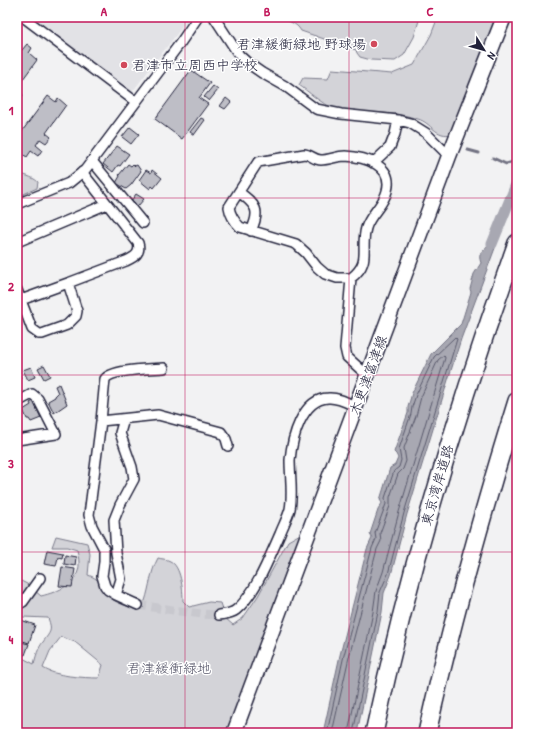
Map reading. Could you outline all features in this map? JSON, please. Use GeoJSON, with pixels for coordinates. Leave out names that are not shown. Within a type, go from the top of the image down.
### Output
{"type":"FeatureCollection","features":[{"type":"Feature","properties":{"kind":"highway","name":"東京湾岸道路"},"geometry":{"type":"LineString","coordinates":[[374,733],[405,599],[457,417],[477,355],[517,243]]}},
{"type":"Feature","properties":{"kind":"highway"},"geometry":{"type":"LineString","coordinates":[[427,733],[468,564],[517,400]]}},
{"type":"Feature","properties":{"kind":"main road","name":"木更津富津線"},"geometry":{"type":"LineString","coordinates":[[234,733],[357,407],[449,156],[504,17]]}},
{"type":"Feature","properties":{"kind":"street"},"geometry":{"type":"LineString","coordinates":[[23,17],[136,102]]}},
{"type":"Feature","properties":{"kind":"street"},"geometry":{"type":"LineString","coordinates":[[17,204],[69,183],[82,172],[92,161],[182,42],[198,17]]}},
{"type":"Feature","properties":{"kind":"street"},"geometry":{"type":"LineString","coordinates":[[214,17],[240,55],[249,64],[285,86],[316,109],[341,114],[398,120],[410,123],[426,133],[449,156]]}},
{"type":"Feature","properties":{"kind":"street"},"geometry":{"type":"LineString","coordinates":[[373,163],[390,147],[398,120]]}},
{"type":"Feature","properties":{"kind":"street"},"geometry":{"type":"LineString","coordinates":[[304,154],[321,160],[344,156],[368,160],[373,163],[386,173],[388,179],[388,189],[384,200],[368,221],[363,263],[356,274],[351,278],[337,278],[329,276],[317,267],[306,253],[296,244],[240,227],[236,223],[229,207],[258,162],[304,154]]}},
{"type":"Feature","properties":{"kind":"street"},"geometry":{"type":"LineString","coordinates":[[92,161],[143,223]]}},
{"type":"Feature","properties":{"kind":"street"},"geometry":{"type":"LineString","coordinates":[[21,300],[126,261],[138,253],[138,243],[82,172]]}},
{"type":"Feature","properties":{"kind":"street"},"geometry":{"type":"LineString","coordinates":[[239,192],[252,203],[256,209],[255,222],[251,231]]}},
{"type":"Feature","properties":{"kind":"street"},"geometry":{"type":"LineString","coordinates":[[17,242],[107,204]]}},
{"type":"Feature","properties":{"kind":"street"},"geometry":{"type":"LineString","coordinates":[[351,278],[345,348],[347,358],[368,376]]}},
{"type":"Feature","properties":{"kind":"street"},"geometry":{"type":"LineString","coordinates":[[17,290],[32,329],[38,334],[42,334],[67,325],[76,316],[77,311],[68,283]]}},
{"type":"Feature","properties":{"kind":"street"},"geometry":{"type":"LineString","coordinates":[[138,605],[108,590],[103,581],[104,549],[92,526],[89,515],[105,380],[108,376],[118,373],[164,368]]}},
{"type":"Feature","properties":{"kind":"street"},"geometry":{"type":"LineString","coordinates":[[17,402],[32,394],[38,398],[56,434],[17,440]]}},
{"type":"Feature","properties":{"kind":"street"},"geometry":{"type":"LineString","coordinates":[[219,615],[231,613],[238,609],[249,594],[269,559],[287,518],[290,504],[290,458],[296,433],[306,410],[311,404],[329,397],[357,407]]}},
{"type":"Feature","properties":{"kind":"street"},"geometry":{"type":"LineString","coordinates":[[101,421],[158,415],[221,432],[226,439],[228,446]]}},
{"type":"Feature","properties":{"kind":"street"},"geometry":{"type":"LineString","coordinates":[[116,595],[121,579],[116,553],[114,520],[134,479],[132,467],[120,433],[124,418]]}},
{"type":"Feature","properties":{"kind":"street"},"geometry":{"type":"LineString","coordinates":[[17,605],[23,602],[40,578]]}},
{"type":"Feature","properties":{"kind":"shaded area","name":"君津市立周西中学校"},"geometry":{"type":"Polygon","coordinates":[[[30,17],[190,17],[132,92],[30,17]]]}},
{"type":"Feature","properties":{"kind":"green space","name":"君津緩衝緑地 野球場"},"geometry":{"type":"Polygon","coordinates":[[[282,17],[420,17],[414,37],[404,55],[395,61],[371,60],[360,57],[356,50],[301,31],[295,24],[282,17]]]}},
{"type":"Feature","properties":{"kind":"green space"},"geometry":{"type":"Polygon","coordinates":[[[438,17],[498,17],[453,134],[442,134],[423,121],[407,116],[342,110],[332,107],[319,100],[299,85],[303,78],[328,79],[332,69],[392,74],[414,65],[431,35],[438,17]]]}},
{"type":"Feature","properties":{"kind":"green space"},"geometry":{"type":"Polygon","coordinates":[[[17,172],[36,180],[38,182],[37,188],[17,197],[17,172]]]}},
{"type":"Feature","properties":{"kind":"green space","name":"君津緩衝緑地"},"geometry":{"type":"Polygon","coordinates":[[[302,533],[226,733],[17,733],[17,655],[34,664],[38,649],[49,633],[50,626],[48,618],[23,617],[17,615],[17,585],[21,581],[41,596],[67,586],[76,576],[79,561],[77,550],[67,547],[52,547],[56,536],[87,543],[90,554],[88,575],[101,584],[108,596],[125,606],[133,608],[145,601],[158,558],[166,559],[177,568],[182,585],[183,601],[189,607],[209,602],[220,603],[225,618],[233,625],[243,618],[258,596],[288,541],[302,533]],[[61,637],[50,651],[43,668],[62,675],[99,678],[103,665],[75,642],[61,637]]]}},
{"type":"Feature","properties":{"kind":"water"},"geometry":{"type":"Polygon","coordinates":[[[494,230],[501,232],[461,339],[407,514],[391,575],[384,593],[382,612],[357,733],[323,733],[340,655],[367,549],[372,538],[370,534],[378,510],[382,503],[380,500],[390,468],[395,465],[398,458],[394,452],[408,413],[412,393],[431,354],[461,324],[471,292],[470,289],[474,274],[481,263],[480,255],[489,244],[494,230]]]}},
{"type":"Feature","properties":{"kind":"building"},"geometry":{"type":"Polygon","coordinates":[[[27,44],[32,48],[29,53],[37,60],[20,83],[17,81],[17,46],[22,50],[27,44]]]}},
{"type":"Feature","properties":{"kind":"building"},"geometry":{"type":"Polygon","coordinates":[[[191,70],[210,83],[199,98],[208,104],[182,139],[155,119],[191,70]]]}},
{"type":"Feature","properties":{"kind":"building"},"geometry":{"type":"Polygon","coordinates":[[[213,86],[218,90],[209,101],[204,97],[213,86]]]}},
{"type":"Feature","properties":{"kind":"building"},"geometry":{"type":"Polygon","coordinates":[[[17,90],[23,95],[17,102],[17,90]]]}},
{"type":"Feature","properties":{"kind":"building"},"geometry":{"type":"Polygon","coordinates":[[[48,96],[56,102],[58,98],[66,105],[46,133],[51,137],[46,143],[40,139],[36,145],[42,150],[38,156],[31,151],[27,157],[17,151],[17,132],[20,134],[48,96]]]}},
{"type":"Feature","properties":{"kind":"building"},"geometry":{"type":"Polygon","coordinates":[[[226,98],[231,102],[225,109],[220,106],[226,98]]]}},
{"type":"Feature","properties":{"kind":"building"},"geometry":{"type":"Polygon","coordinates":[[[201,118],[205,120],[194,135],[190,132],[201,118]]]}},
{"type":"Feature","properties":{"kind":"building"},"geometry":{"type":"Polygon","coordinates":[[[130,127],[139,134],[131,144],[122,137],[130,127]]]}},
{"type":"Feature","properties":{"kind":"building"},"geometry":{"type":"Polygon","coordinates":[[[117,146],[129,154],[120,166],[118,165],[113,172],[103,164],[117,146]]]}},
{"type":"Feature","properties":{"kind":"building"},"geometry":{"type":"Polygon","coordinates":[[[128,164],[131,166],[133,164],[135,166],[137,165],[141,171],[131,185],[126,189],[116,183],[120,176],[119,175],[128,164]]]}},
{"type":"Feature","properties":{"kind":"building"},"geometry":{"type":"Polygon","coordinates":[[[146,170],[151,173],[152,170],[162,178],[154,188],[152,186],[150,189],[139,180],[146,170]]]}},
{"type":"Feature","properties":{"kind":"building"},"geometry":{"type":"Polygon","coordinates":[[[136,194],[144,199],[138,206],[131,201],[136,194]]]}},
{"type":"Feature","properties":{"kind":"building"},"geometry":{"type":"Polygon","coordinates":[[[44,365],[50,376],[44,379],[38,368],[44,365]]]}},
{"type":"Feature","properties":{"kind":"building"},"geometry":{"type":"Polygon","coordinates":[[[31,367],[35,377],[28,380],[23,370],[31,367]]]}},
{"type":"Feature","properties":{"kind":"building"},"geometry":{"type":"Polygon","coordinates":[[[17,370],[21,378],[17,380],[17,370]]]}},
{"type":"Feature","properties":{"kind":"building"},"geometry":{"type":"Polygon","coordinates":[[[59,384],[67,404],[54,413],[48,401],[55,397],[58,393],[55,386],[59,384]]]}},
{"type":"Feature","properties":{"kind":"building"},"geometry":{"type":"Polygon","coordinates":[[[35,400],[38,404],[35,405],[41,418],[31,422],[27,419],[23,410],[31,405],[30,403],[35,400]]]}},
{"type":"Feature","properties":{"kind":"building"},"geometry":{"type":"Polygon","coordinates":[[[47,550],[63,553],[62,558],[58,557],[56,566],[44,564],[47,550]]]}},
{"type":"Feature","properties":{"kind":"building"},"geometry":{"type":"Polygon","coordinates":[[[65,555],[76,557],[75,566],[64,564],[65,555]]]}},
{"type":"Feature","properties":{"kind":"building"},"geometry":{"type":"Polygon","coordinates":[[[62,567],[75,569],[72,587],[59,586],[62,567]]]}},
{"type":"Feature","properties":{"kind":"building"},"geometry":{"type":"Polygon","coordinates":[[[21,620],[35,625],[29,643],[17,639],[17,633],[21,620]]]}},
{"type":"Feature","properties":{"kind":"building"},"geometry":{"type":"Polygon","coordinates":[[[17,641],[29,644],[25,655],[17,653],[17,641]]]}},
{"type":"Feature","properties":{"kind":"waterway"},"geometry":{"type":"LineString","coordinates":[[468,150],[479,153]]}},
{"type":"Feature","properties":{"kind":"waterway"},"geometry":{"type":"LineString","coordinates":[[493,158],[506,164],[517,161]]}},
{"type":"Feature","properties":{"kind":"waterway"},"geometry":{"type":"LineString","coordinates":[[492,244],[517,182]]}},
{"type":"Feature","properties":{"kind":"tunnel"},"geometry":{"type":"LineString","coordinates":[[138,605],[201,614],[219,615]]}},
{"type":"Feature","properties":{"kind":"place","name":"君津緩衝緑地 野球場"},"geometry":{"type":"Point","coordinates":[374,44]}},
{"type":"Feature","properties":{"kind":"place","name":"君津市立周西中学校"},"geometry":{"type":"Point","coordinates":[124,65]}}]}
